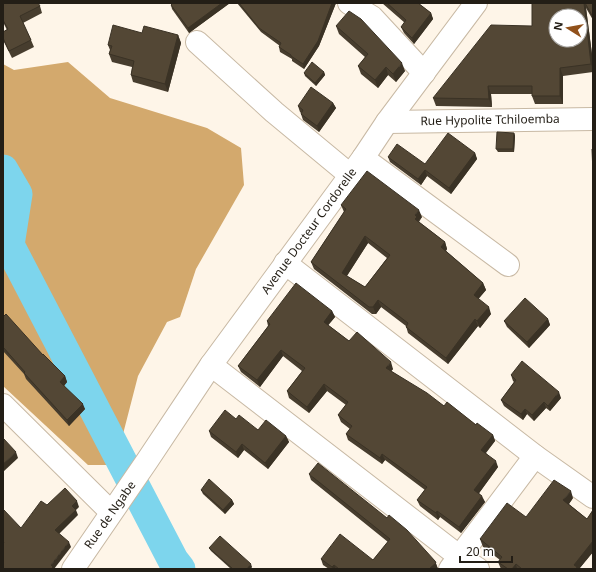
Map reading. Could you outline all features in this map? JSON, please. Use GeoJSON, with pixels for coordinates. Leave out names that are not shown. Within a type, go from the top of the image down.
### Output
{"type":"FeatureCollection","features":[{"type":"Feature","properties":{"kind":"street"},"geometry":{"type":"LineString","coordinates":[[349,3],[372,17],[424,73]]}},
{"type":"Feature","properties":{"kind":"street","name":"Avenue Docteur Cordorelle"},"geometry":{"type":"LineString","coordinates":[[147,461],[211,365],[387,122],[476,3]]}},
{"type":"Feature","properties":{"kind":"street"},"geometry":{"type":"LineString","coordinates":[[197,42],[274,112],[508,265]]}},
{"type":"Feature","properties":{"kind":"street","name":"Rue Hypolite Tchiloemba"},"geometry":{"type":"LineString","coordinates":[[387,122],[593,119]]}},
{"type":"Feature","properties":{"kind":"street"},"geometry":{"type":"LineString","coordinates":[[285,263],[535,456],[593,497]]}},
{"type":"Feature","properties":{"kind":"street"},"geometry":{"type":"LineString","coordinates":[[211,365],[455,563],[478,569]]}},
{"type":"Feature","properties":{"kind":"street"},"geometry":{"type":"LineString","coordinates":[[3,405],[116,505]]}},
{"type":"Feature","properties":{"kind":"street"},"geometry":{"type":"LineString","coordinates":[[455,563],[535,456]]}},
{"type":"Feature","properties":{"kind":"street","name":"Rue de Ngabe"},"geometry":{"type":"LineString","coordinates":[[72,569],[147,461]]}},
{"type":"Feature","properties":{"kind":"shaded area"},"geometry":{"type":"Polygon","coordinates":[[[68,62],[110,98],[207,128],[241,148],[244,185],[196,269],[180,317],[167,322],[138,376],[115,465],[88,465],[3,386],[3,188],[14,177],[3,159],[3,64],[14,70],[68,62]]]}},
{"type":"Feature","properties":{"kind":"building"},"geometry":{"type":"Polygon","coordinates":[[[3,3],[38,3],[40,6],[20,16],[31,40],[9,51],[3,38],[3,32],[8,29],[3,20],[3,3]]]}},
{"type":"Feature","properties":{"kind":"building"},"geometry":{"type":"Polygon","coordinates":[[[173,3],[222,3],[188,28],[171,5],[173,3]]]}},
{"type":"Feature","properties":{"kind":"building"},"geometry":{"type":"Polygon","coordinates":[[[239,3],[332,3],[318,41],[303,64],[279,47],[281,43],[259,28],[239,3]]]}},
{"type":"Feature","properties":{"kind":"building"},"geometry":{"type":"Polygon","coordinates":[[[387,3],[418,3],[431,13],[412,38],[401,27],[406,20],[387,3]]]}},
{"type":"Feature","properties":{"kind":"building"},"geometry":{"type":"Polygon","coordinates":[[[532,3],[584,3],[585,8],[548,8],[548,48],[588,48],[588,38],[591,64],[560,68],[560,96],[532,96],[532,86],[488,86],[489,99],[433,98],[491,25],[532,26],[532,3]]]}},
{"type":"Feature","properties":{"kind":"building"},"geometry":{"type":"Polygon","coordinates":[[[585,3],[593,3],[593,17],[588,8],[585,3]]]}},
{"type":"Feature","properties":{"kind":"building"},"geometry":{"type":"Polygon","coordinates":[[[349,11],[361,19],[402,63],[393,74],[386,67],[375,80],[358,66],[368,54],[336,26],[349,11]]]}},
{"type":"Feature","properties":{"kind":"building"},"geometry":{"type":"Polygon","coordinates":[[[113,25],[142,33],[144,26],[178,35],[165,84],[131,75],[134,61],[109,54],[112,46],[108,45],[113,25]]]}},
{"type":"Feature","properties":{"kind":"building"},"geometry":{"type":"Polygon","coordinates":[[[312,62],[324,72],[315,83],[304,73],[312,62]]]}},
{"type":"Feature","properties":{"kind":"building"},"geometry":{"type":"Polygon","coordinates":[[[311,87],[333,103],[317,126],[301,114],[303,110],[298,106],[311,87]]]}},
{"type":"Feature","properties":{"kind":"building"},"geometry":{"type":"Polygon","coordinates":[[[497,132],[514,133],[513,149],[496,149],[497,132]]]}},
{"type":"Feature","properties":{"kind":"building"},"geometry":{"type":"Polygon","coordinates":[[[448,133],[475,153],[449,188],[425,170],[418,179],[388,157],[397,144],[425,164],[448,133]]]}},
{"type":"Feature","properties":{"kind":"building"},"geometry":{"type":"Polygon","coordinates":[[[592,149],[593,149],[593,174],[592,149]]]}},
{"type":"Feature","properties":{"kind":"building"},"geometry":{"type":"Polygon","coordinates":[[[367,171],[419,210],[415,215],[417,217],[415,219],[445,242],[441,247],[483,283],[474,295],[489,307],[477,321],[475,319],[446,358],[406,327],[408,323],[378,300],[373,307],[369,307],[311,262],[346,209],[341,205],[367,171]],[[365,236],[342,273],[365,287],[390,255],[365,236]]]}},
{"type":"Feature","properties":{"kind":"building"},"geometry":{"type":"Polygon","coordinates":[[[296,283],[332,311],[324,322],[349,341],[357,332],[391,362],[386,368],[427,393],[444,406],[447,402],[476,425],[477,423],[493,435],[481,450],[496,461],[474,490],[482,496],[459,527],[437,511],[436,513],[417,500],[427,487],[382,454],[380,458],[346,434],[352,426],[338,415],[348,402],[324,384],[307,407],[287,391],[305,368],[281,350],[257,380],[238,366],[270,324],[267,321],[296,283]]]}},
{"type":"Feature","properties":{"kind":"building"},"geometry":{"type":"Polygon","coordinates":[[[525,298],[548,319],[527,342],[504,321],[525,298]]]}},
{"type":"Feature","properties":{"kind":"building"},"geometry":{"type":"Polygon","coordinates":[[[6,314],[43,355],[65,376],[60,382],[83,404],[67,420],[24,373],[25,372],[3,347],[3,317],[6,314]]]}},
{"type":"Feature","properties":{"kind":"building"},"geometry":{"type":"Polygon","coordinates":[[[522,361],[559,392],[548,406],[544,402],[532,415],[525,409],[521,414],[501,400],[516,380],[511,375],[522,361]]]}},
{"type":"Feature","properties":{"kind":"building"},"geometry":{"type":"Polygon","coordinates":[[[225,410],[236,419],[239,415],[258,430],[266,420],[286,436],[265,463],[242,444],[236,452],[209,431],[225,410]]]}},
{"type":"Feature","properties":{"kind":"building"},"geometry":{"type":"Polygon","coordinates":[[[3,438],[16,452],[3,464],[3,438]]]}},
{"type":"Feature","properties":{"kind":"building"},"geometry":{"type":"Polygon","coordinates":[[[318,463],[387,518],[389,515],[407,530],[436,563],[429,569],[339,569],[334,565],[332,567],[321,559],[340,534],[373,560],[390,539],[309,474],[318,463]]]}},
{"type":"Feature","properties":{"kind":"building"},"geometry":{"type":"Polygon","coordinates":[[[209,479],[232,500],[223,510],[201,490],[209,479]]]}},
{"type":"Feature","properties":{"kind":"building"},"geometry":{"type":"Polygon","coordinates":[[[554,480],[571,491],[563,500],[587,519],[593,510],[593,541],[574,565],[577,567],[576,569],[522,569],[516,564],[512,569],[508,569],[498,562],[502,557],[480,539],[507,503],[526,517],[554,480]]]}},
{"type":"Feature","properties":{"kind":"building"},"geometry":{"type":"Polygon","coordinates":[[[65,488],[77,501],[72,506],[76,510],[55,530],[69,542],[51,565],[53,567],[51,569],[3,569],[3,509],[21,528],[41,501],[47,505],[65,488]]]}},
{"type":"Feature","properties":{"kind":"building"},"geometry":{"type":"Polygon","coordinates":[[[220,536],[251,564],[247,569],[233,569],[209,548],[220,536]]]}},
{"type":"Feature","properties":{"kind":"waterway"},"geometry":{"type":"LineString","coordinates":[[3,170],[17,194],[9,245],[173,560],[180,569]]}}]}
